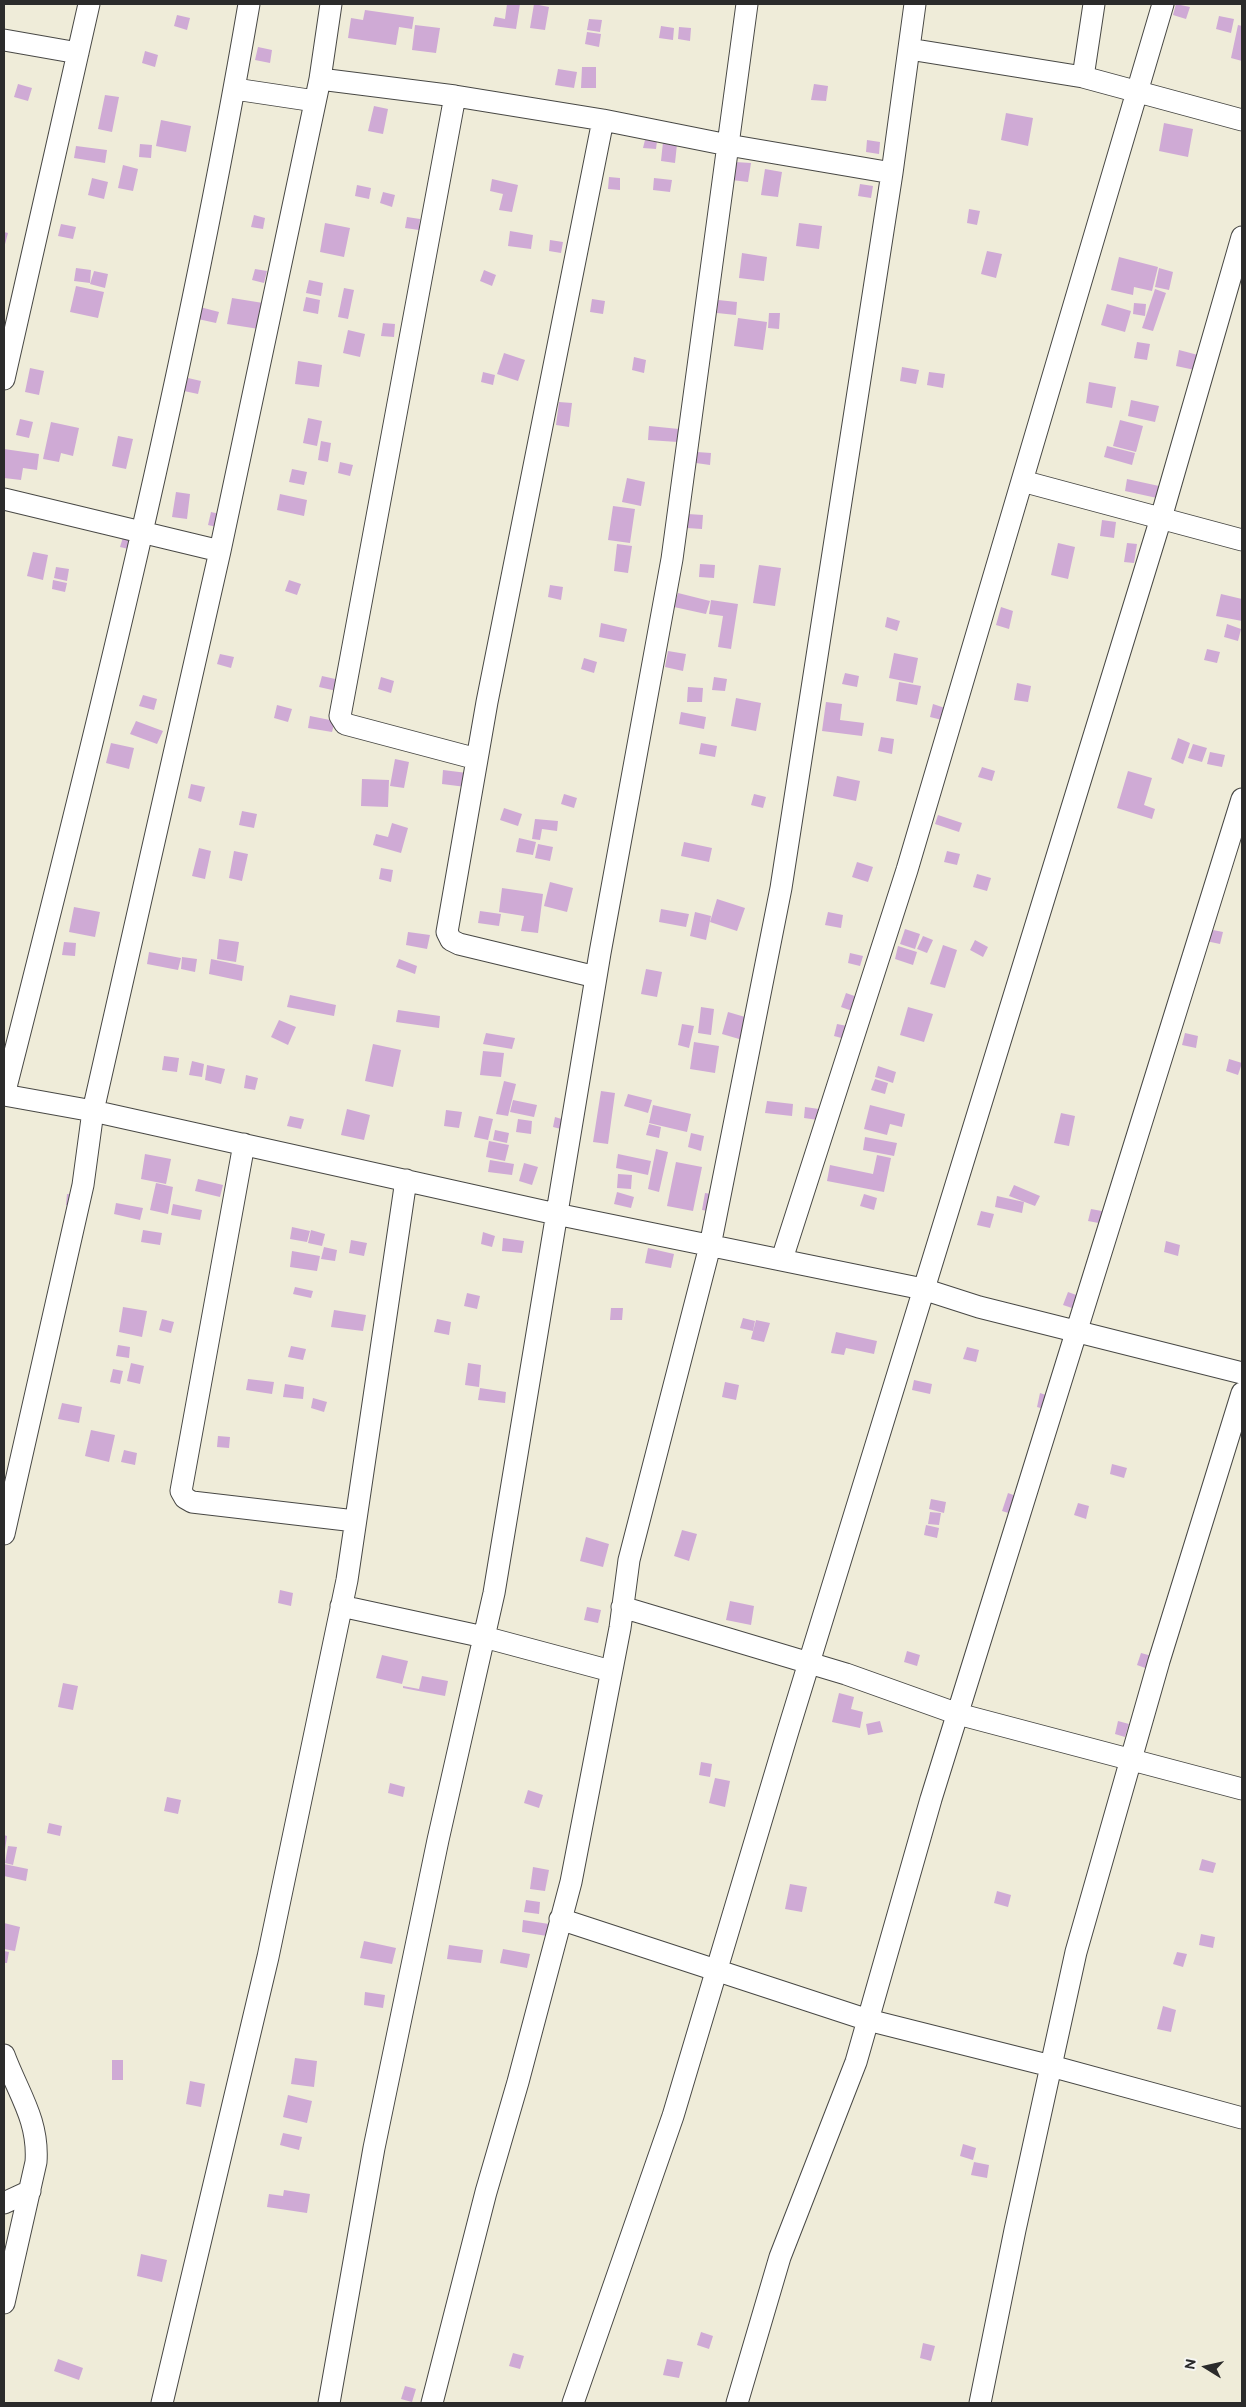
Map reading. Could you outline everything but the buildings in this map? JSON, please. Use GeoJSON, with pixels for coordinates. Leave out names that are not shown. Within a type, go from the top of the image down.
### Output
{"type":"FeatureCollection","features":[{"type":"Feature","properties":{"kind":"street"},"geometry":{"type":"LineString","coordinates":[[4,379],[90,4]]}},
{"type":"Feature","properties":{"kind":"street"},"geometry":{"type":"LineString","coordinates":[[249,4],[235,89],[143,533],[88,766],[4,1095],[93,1111],[556,1214],[923,1289],[979,1307],[1242,1373]]}},
{"type":"Feature","properties":{"kind":"street"},"geometry":{"type":"LineString","coordinates":[[4,1534],[6,1510],[83,1185],[93,1111],[220,551],[320,79],[331,4]]}},
{"type":"Feature","properties":{"kind":"street"},"geometry":{"type":"LineString","coordinates":[[329,2403],[374,2148],[438,1840],[494,1593],[596,977],[672,559],[747,4]]}},
{"type":"Feature","properties":{"kind":"street"},"geometry":{"type":"LineString","coordinates":[[432,2403],[570,1882],[611,1671],[629,1560],[710,1246],[781,888],[892,173],[916,4]]}},
{"type":"Feature","properties":{"kind":"street"},"geometry":{"type":"LineString","coordinates":[[1082,77],[1094,4]]}},
{"type":"Feature","properties":{"kind":"street"},"geometry":{"type":"LineString","coordinates":[[782,1259],[908,870],[1136,90],[1163,4]]}},
{"type":"Feature","properties":{"kind":"street"},"geometry":{"type":"LineString","coordinates":[[4,40],[78,53]]}},
{"type":"Feature","properties":{"kind":"street"},"geometry":{"type":"LineString","coordinates":[[909,49],[1082,77],[1242,120]]}},
{"type":"Feature","properties":{"kind":"street"},"geometry":{"type":"LineString","coordinates":[[320,79],[455,96],[603,120],[728,145],[892,173]]}},
{"type":"Feature","properties":{"kind":"street"},"geometry":{"type":"LineString","coordinates":[[235,89],[315,101]]}},
{"type":"Feature","properties":{"kind":"street"},"geometry":{"type":"LineString","coordinates":[[455,96],[340,716],[345,724],[477,759]]}},
{"type":"Feature","properties":{"kind":"street"},"geometry":{"type":"LineString","coordinates":[[596,977],[451,940],[447,932],[477,759],[603,120]]}},
{"type":"Feature","properties":{"kind":"street"},"geometry":{"type":"LineString","coordinates":[[573,2403],[670,2125],[718,1970],[808,1663],[1161,518],[1242,236]]}},
{"type":"Feature","properties":{"kind":"street"},"geometry":{"type":"LineString","coordinates":[[1022,481],[1242,540]]}},
{"type":"Feature","properties":{"kind":"street"},"geometry":{"type":"LineString","coordinates":[[4,499],[220,551]]}},
{"type":"Feature","properties":{"kind":"street"},"geometry":{"type":"LineString","coordinates":[[737,2403],[780,2257],[856,2062],[958,1714],[1242,799]]}},
{"type":"Feature","properties":{"kind":"street"},"geometry":{"type":"LineString","coordinates":[[244,1144],[181,1491],[185,1498],[192,1502],[355,1521]]}},
{"type":"Feature","properties":{"kind":"street"},"geometry":{"type":"LineString","coordinates":[[162,2403],[268,1957],[341,1606],[406,1180]]}},
{"type":"Feature","properties":{"kind":"street"},"geometry":{"type":"LineString","coordinates":[[980,2403],[1076,1952],[1131,1760],[1242,1393]]}},
{"type":"Feature","properties":{"kind":"street"},"geometry":{"type":"LineString","coordinates":[[341,1606],[484,1637],[611,1671]]}},
{"type":"Feature","properties":{"kind":"street"},"geometry":{"type":"LineString","coordinates":[[622,1607],[808,1663],[958,1714],[1242,1789]]}},
{"type":"Feature","properties":{"kind":"street"},"geometry":{"type":"LineString","coordinates":[[560,1919],[868,2020],[1051,2066],[1242,2118]]}},
{"type":"Feature","properties":{"kind":"street"},"geometry":{"type":"LineString","coordinates":[[4,2055],[34,2124],[37,2142],[36,2162],[4,2303]]}},
{"type":"Feature","properties":{"kind":"street"},"geometry":{"type":"LineString","coordinates":[[4,2203],[30,2191]]}}]}
